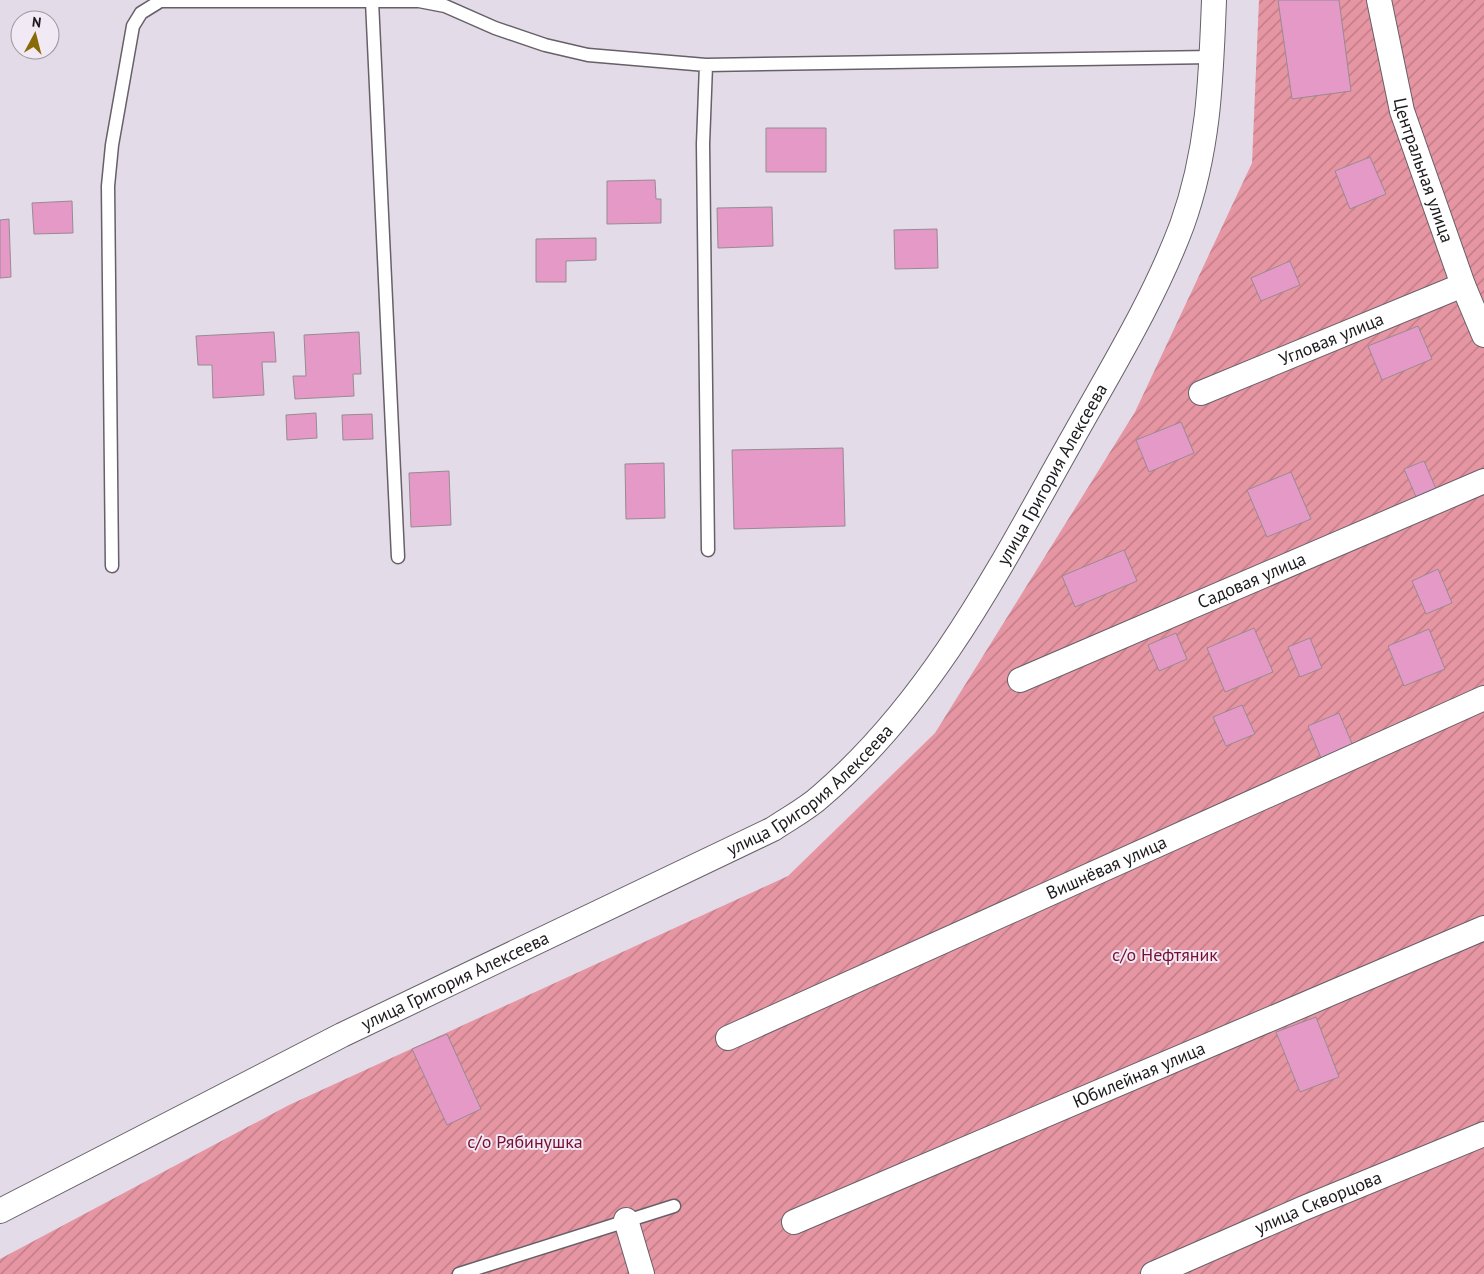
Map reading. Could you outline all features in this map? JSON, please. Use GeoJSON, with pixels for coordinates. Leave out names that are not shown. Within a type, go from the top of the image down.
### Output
{"type":"FeatureCollection","features":[{"type":"Feature","properties":{"kind":"street","name":"улица Григория Алексеева"},"geometry":{"type":"LineString","coordinates":[[0,1211],[342,1035],[773,828],[819,798],[863,758],[902,715],[946,654],[1013,545],[1146,306],[1182,225],[1198,169],[1207,126],[1214,0]]}},
{"type":"Feature","properties":{"kind":"street","name":"Центральная улица"},"geometry":{"type":"LineString","coordinates":[[1379,0],[1402,111],[1463,285],[1484,335]]}},
{"type":"Feature","properties":{"kind":"street","name":"Угловая улица"},"geometry":{"type":"LineString","coordinates":[[1201,393],[1463,285]]}},
{"type":"Feature","properties":{"kind":"street","name":"Садовая улица"},"geometry":{"type":"LineString","coordinates":[[1020,680],[1484,481]]}},
{"type":"Feature","properties":{"kind":"street","name":"Вишнёвая улица"},"geometry":{"type":"LineString","coordinates":[[728,1038],[1484,698]]}},
{"type":"Feature","properties":{"kind":"street","name":"Юбилейная улица"},"geometry":{"type":"LineString","coordinates":[[794,1222],[1484,928]]}},
{"type":"Feature","properties":{"kind":"street","name":"улица Скворцова"},"geometry":{"type":"LineString","coordinates":[[1153,1274],[1304,1208],[1484,1134]]}},
{"type":"Feature","properties":{"kind":"street"},"geometry":{"type":"LineString","coordinates":[[626,1220],[642,1274]]}},
{"type":"Feature","properties":{"kind":"lane"},"geometry":{"type":"LineString","coordinates":[[112,566],[108,186],[111,153],[133,26],[141,13],[162,0],[419,2],[445,6],[494,28],[545,45],[588,55],[706,65],[1212,57]]}},
{"type":"Feature","properties":{"kind":"lane"},"geometry":{"type":"LineString","coordinates":[[372,1],[398,557]]}},
{"type":"Feature","properties":{"kind":"lane"},"geometry":{"type":"LineString","coordinates":[[706,65],[702,144],[708,550]]}},
{"type":"Feature","properties":{"kind":"lane"},"geometry":{"type":"LineString","coordinates":[[459,1274],[674,1206]]}},
{"type":"Feature","properties":{"kind":"green space","name":"с/о Нефтяник"},"geometry":{"type":"Polygon","coordinates":[[[1259,0],[1484,0],[1484,1274],[0,1274],[0,1259],[289,1105],[788,876],[935,733],[1135,412],[1252,163],[1259,0]]]}},
{"type":"Feature","properties":{"kind":"building"},"geometry":{"type":"Polygon","coordinates":[[[1278,0],[1339,0],[1351,91],[1292,99],[1278,0]]]}},
{"type":"Feature","properties":{"kind":"building"},"geometry":{"type":"Polygon","coordinates":[[[766,128],[826,128],[826,172],[766,172],[766,128]]]}},
{"type":"Feature","properties":{"kind":"building"},"geometry":{"type":"Polygon","coordinates":[[[1370,157],[1386,194],[1350,209],[1335,171],[1370,157]]]}},
{"type":"Feature","properties":{"kind":"building"},"geometry":{"type":"Polygon","coordinates":[[[655,180],[656,199],[661,199],[661,223],[607,224],[607,181],[655,180]]]}},
{"type":"Feature","properties":{"kind":"building"},"geometry":{"type":"Polygon","coordinates":[[[72,201],[73,233],[34,234],[32,203],[72,201]]]}},
{"type":"Feature","properties":{"kind":"building"},"geometry":{"type":"Polygon","coordinates":[[[772,207],[773,246],[718,248],[717,208],[772,207]]]}},
{"type":"Feature","properties":{"kind":"building"},"geometry":{"type":"Polygon","coordinates":[[[9,219],[11,277],[0,278],[0,220],[9,219]]]}},
{"type":"Feature","properties":{"kind":"building"},"geometry":{"type":"Polygon","coordinates":[[[937,229],[938,268],[895,269],[894,230],[937,229]]]}},
{"type":"Feature","properties":{"kind":"building"},"geometry":{"type":"Polygon","coordinates":[[[596,238],[596,260],[566,261],[566,282],[536,282],[536,239],[596,238]]]}},
{"type":"Feature","properties":{"kind":"building"},"geometry":{"type":"Polygon","coordinates":[[[1290,261],[1300,285],[1261,301],[1251,278],[1290,261]]]}},
{"type":"Feature","properties":{"kind":"building"},"geometry":{"type":"Polygon","coordinates":[[[1418,326],[1432,359],[1382,380],[1368,346],[1418,326]]]}},
{"type":"Feature","properties":{"kind":"building"},"geometry":{"type":"Polygon","coordinates":[[[274,332],[276,362],[262,362],[264,395],[213,398],[212,365],[198,365],[196,336],[274,332]]]}},
{"type":"Feature","properties":{"kind":"building"},"geometry":{"type":"Polygon","coordinates":[[[359,332],[361,374],[353,374],[354,396],[295,399],[293,376],[306,376],[304,335],[359,332]]]}},
{"type":"Feature","properties":{"kind":"building"},"geometry":{"type":"Polygon","coordinates":[[[316,413],[317,438],[287,440],[286,415],[316,413]]]}},
{"type":"Feature","properties":{"kind":"building"},"geometry":{"type":"Polygon","coordinates":[[[372,414],[373,439],[343,440],[342,415],[372,414]]]}},
{"type":"Feature","properties":{"kind":"building"},"geometry":{"type":"Polygon","coordinates":[[[1181,422],[1194,453],[1149,472],[1136,440],[1181,422]]]}},
{"type":"Feature","properties":{"kind":"building"},"geometry":{"type":"Polygon","coordinates":[[[843,448],[845,526],[734,529],[732,450],[843,448]]]}},
{"type":"Feature","properties":{"kind":"building"},"geometry":{"type":"Polygon","coordinates":[[[1424,461],[1437,491],[1417,499],[1404,469],[1424,461]]]}},
{"type":"Feature","properties":{"kind":"building"},"geometry":{"type":"Polygon","coordinates":[[[664,463],[665,518],[626,519],[625,464],[664,463]]]}},
{"type":"Feature","properties":{"kind":"building"},"geometry":{"type":"Polygon","coordinates":[[[449,471],[451,525],[411,527],[409,473],[449,471]]]}},
{"type":"Feature","properties":{"kind":"building"},"geometry":{"type":"Polygon","coordinates":[[[1291,472],[1311,519],[1267,537],[1247,490],[1291,472]]]}},
{"type":"Feature","properties":{"kind":"building"},"geometry":{"type":"Polygon","coordinates":[[[1124,550],[1137,581],[1075,607],[1062,576],[1124,550]]]}},
{"type":"Feature","properties":{"kind":"building"},"geometry":{"type":"Polygon","coordinates":[[[1438,569],[1452,603],[1426,614],[1412,581],[1438,569]]]}},
{"type":"Feature","properties":{"kind":"building"},"geometry":{"type":"Polygon","coordinates":[[[1254,628],[1273,672],[1225,692],[1207,648],[1254,628]]]}},
{"type":"Feature","properties":{"kind":"building"},"geometry":{"type":"Polygon","coordinates":[[[1429,629],[1445,669],[1404,686],[1388,646],[1429,629]]]}},
{"type":"Feature","properties":{"kind":"building"},"geometry":{"type":"Polygon","coordinates":[[[1176,633],[1187,659],[1159,671],[1148,645],[1176,633]]]}},
{"type":"Feature","properties":{"kind":"building"},"geometry":{"type":"Polygon","coordinates":[[[1310,638],[1322,668],[1300,677],[1288,647],[1310,638]]]}},
{"type":"Feature","properties":{"kind":"building"},"geometry":{"type":"Polygon","coordinates":[[[1242,705],[1255,734],[1226,746],[1213,717],[1242,705]]]}},
{"type":"Feature","properties":{"kind":"building"},"geometry":{"type":"Polygon","coordinates":[[[1339,713],[1353,746],[1321,758],[1308,726],[1339,713]]]}},
{"type":"Feature","properties":{"kind":"building"},"geometry":{"type":"Polygon","coordinates":[[[1316,1017],[1339,1077],[1300,1092],[1276,1032],[1316,1017]]]}},
{"type":"Feature","properties":{"kind":"building"},"geometry":{"type":"Polygon","coordinates":[[[447,1034],[481,1109],[447,1125],[412,1049],[447,1034]]]}},
{"type":"Feature","properties":{"kind":"park label","name":"с/о Рябинушка"},"geometry":{"type":"Point","coordinates":[525,1142]}}]}
